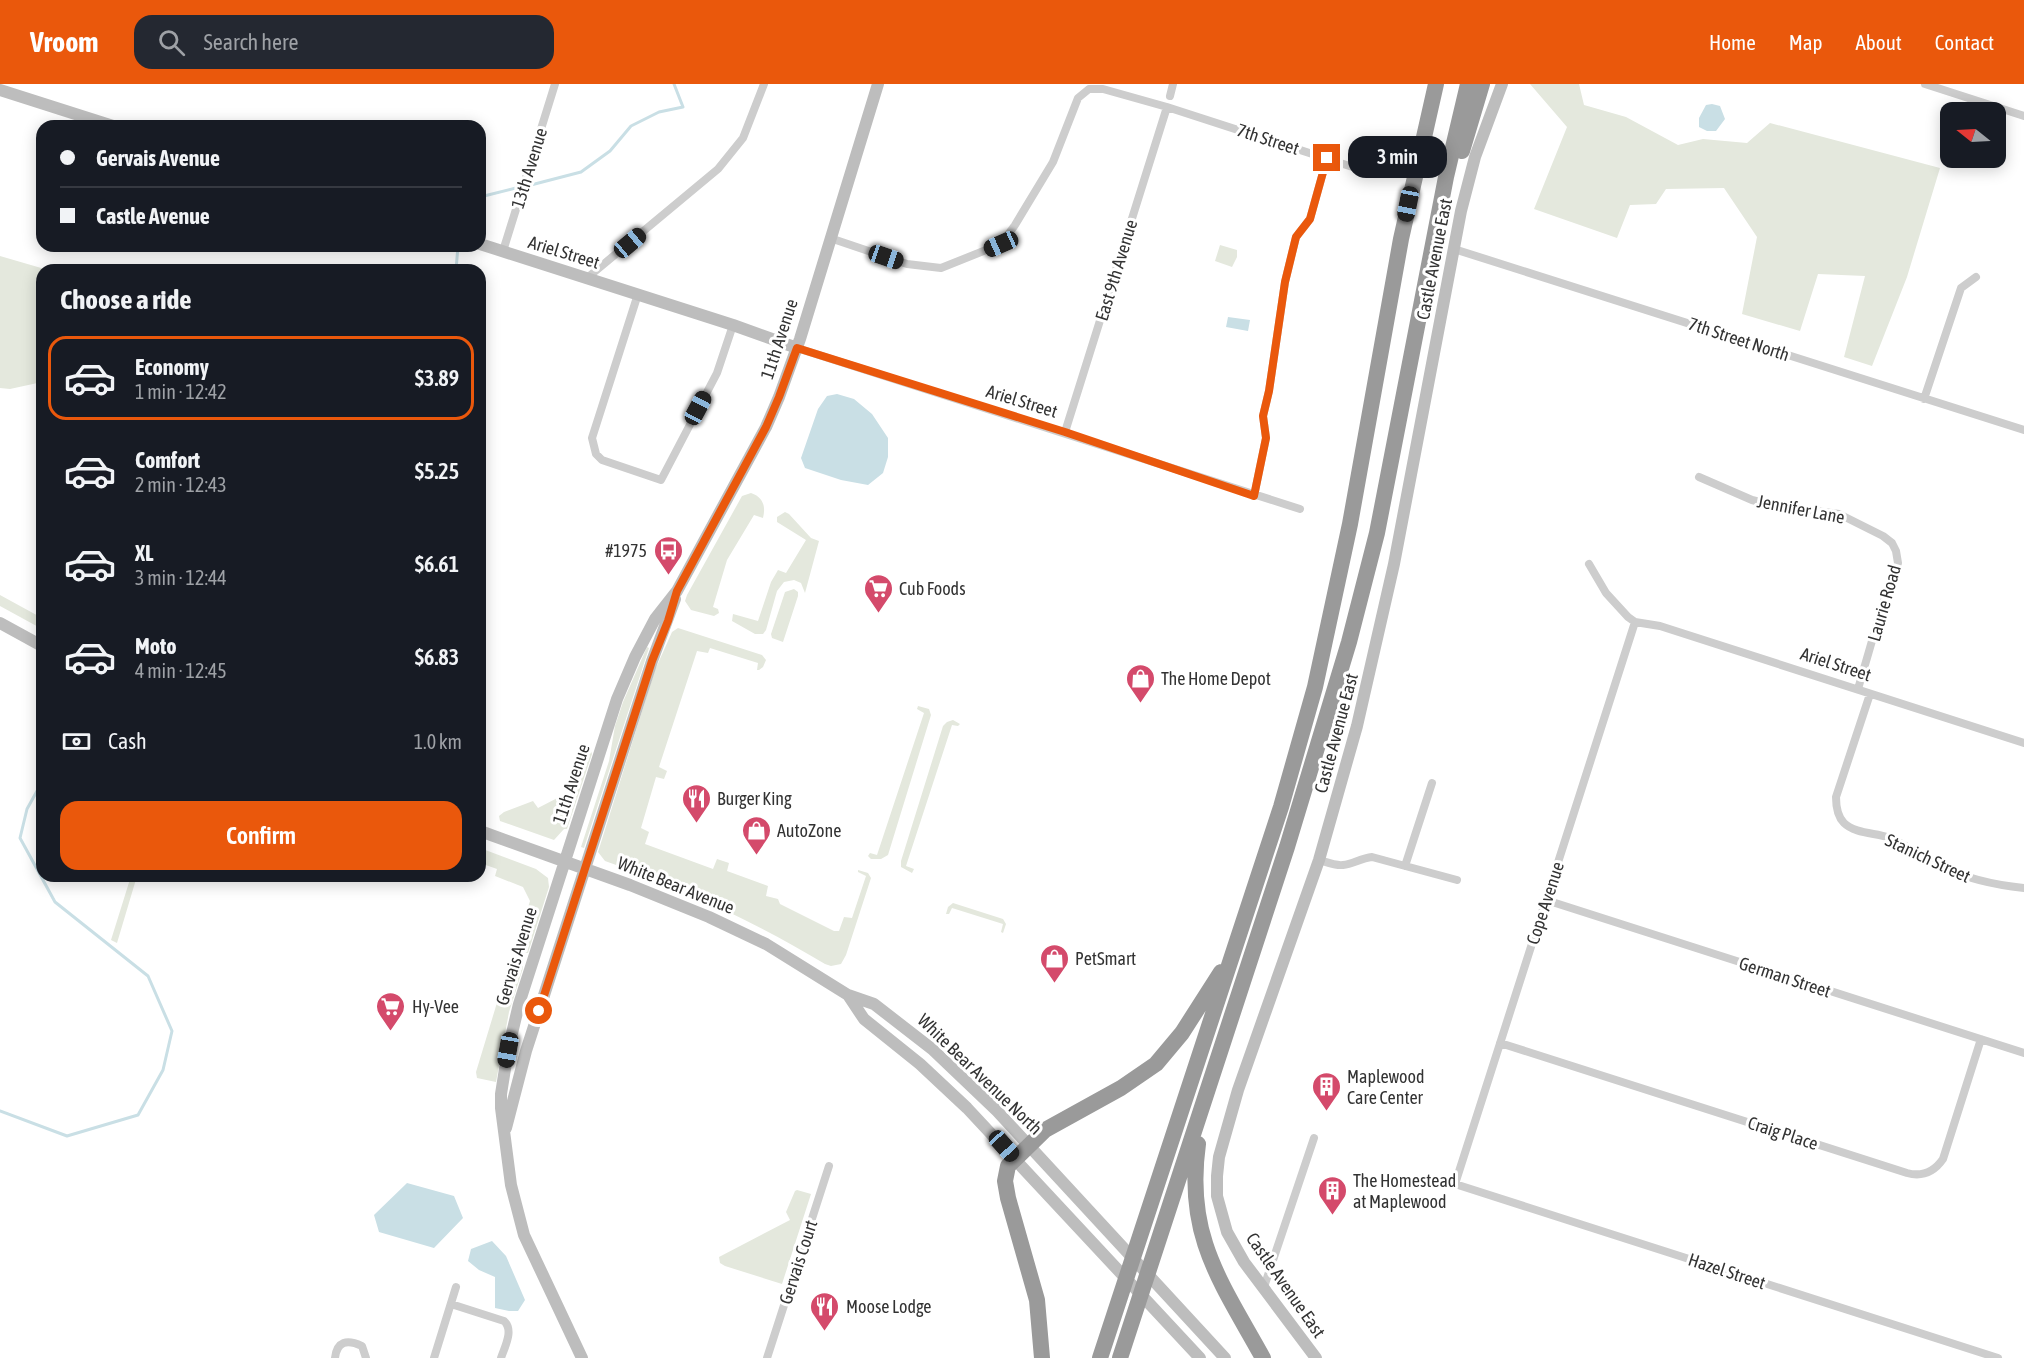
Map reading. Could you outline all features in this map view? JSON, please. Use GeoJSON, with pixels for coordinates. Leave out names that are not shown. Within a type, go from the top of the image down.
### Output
{"type":"FeatureCollection","features":[{"type":"Feature","properties":{"kind":"highway"},"geometry":{"type":"LineString","coordinates":[[1100,1358],[1293,767],[1325,646],[1350,524],[1404,223],[1419,110],[1425,84]]}},
{"type":"Feature","properties":{"kind":"highway"},"geometry":{"type":"LineString","coordinates":[[1404,223],[1436,84]]}},
{"type":"Feature","properties":{"kind":"highway"},"geometry":{"type":"LineString","coordinates":[[1120,1358],[1287,847],[1334,696],[1361,598],[1377,533],[1446,177],[1468,84]]}},
{"type":"Feature","properties":{"kind":"highway"},"geometry":{"type":"LineString","coordinates":[[1435,234],[1482,84]]}},
{"type":"Feature","properties":{"kind":"highway"},"geometry":{"type":"LineString","coordinates":[[1042,1358],[1037,1300],[1006,1189],[1008,1166],[1028,1144],[1045,1130],[1121,1088],[1156,1064],[1182,1034],[1234,952]]}},
{"type":"Feature","properties":{"kind":"highway"},"geometry":{"type":"LineString","coordinates":[[1213,1074],[1195,1164],[1197,1216],[1212,1266],[1263,1358]]}},
{"type":"Feature","properties":{"kind":"street","name":"13th Avenue"},"geometry":{"type":"LineString","coordinates":[[503,252],[555,84]]}},
{"type":"Feature","properties":{"kind":"street"},"geometry":{"type":"LineString","coordinates":[[587,278],[718,169],[743,138],[764,84]]}},
{"type":"Feature","properties":{"kind":"street","name":"11th Avenue"},"geometry":{"type":"LineString","coordinates":[[565,862],[617,699],[635,657],[655,618],[677,591],[766,427],[779,397],[797,348],[878,84]]}},
{"type":"Feature","properties":{"kind":"street"},"geometry":{"type":"LineString","coordinates":[[1170,96],[1173,84]]}},
{"type":"Feature","properties":{"kind":"street","name":"Castle Avenue East"},"geometry":{"type":"LineString","coordinates":[[1316,1358],[1244,1262],[1227,1232],[1217,1196],[1216,1176],[1219,1157],[1238,1090],[1319,860],[1347,765],[1394,564],[1461,211],[1475,157],[1502,84]]}},
{"type":"Feature","properties":{"kind":"street"},"geometry":{"type":"LineString","coordinates":[[1925,84],[2024,116]]}},
{"type":"Feature","properties":{"kind":"street","name":"7th Street"},"geometry":{"type":"LineString","coordinates":[[830,238],[907,264],[941,267],[1001,244],[1053,162],[1077,98],[1089,89],[1103,88],[1167,107],[1368,172]]}},
{"type":"Feature","properties":{"kind":"street"},"geometry":{"type":"LineString","coordinates":[[0,90],[94,120]]}},
{"type":"Feature","properties":{"kind":"street","name":"East 9th Avenue"},"geometry":{"type":"LineString","coordinates":[[1065,432],[1167,107]]}},
{"type":"Feature","properties":{"kind":"street"},"geometry":{"type":"LineString","coordinates":[[1254,496],[1266,438],[1263,416],[1269,391],[1285,282],[1296,237],[1310,219],[1327,158]]}},
{"type":"Feature","properties":{"kind":"street","name":"Ariel Street"},"geometry":{"type":"LineString","coordinates":[[486,246],[1300,509]]}},
{"type":"Feature","properties":{"kind":"street","name":"7th Street North"},"geometry":{"type":"LineString","coordinates":[[1454,249],[2024,430]]}},
{"type":"Feature","properties":{"kind":"street"},"geometry":{"type":"LineString","coordinates":[[1924,399],[1961,288],[1976,277]]}},
{"type":"Feature","properties":{"kind":"street"},"geometry":{"type":"LineString","coordinates":[[638,294],[592,438],[596,454],[608,463],[661,480],[717,373],[733,325]]}},
{"type":"Feature","properties":{"kind":"street","name":"Jennifer Lane"},"geometry":{"type":"LineString","coordinates":[[1699,477],[1757,502],[1772,506],[1839,514],[1886,537],[1896,550]]}},
{"type":"Feature","properties":{"kind":"street","name":"Laurie Road"},"geometry":{"type":"LineString","coordinates":[[1858,690],[1883,603],[1898,563],[1896,550]]}},
{"type":"Feature","properties":{"kind":"street"},"geometry":{"type":"LineString","coordinates":[[1588,564],[1606,593],[1635,622]]}},
{"type":"Feature","properties":{"kind":"street","name":"11th Avenue"},"geometry":{"type":"LineString","coordinates":[[585,869],[677,591]]}},
{"type":"Feature","properties":{"kind":"street","name":"Ariel Street"},"geometry":{"type":"LineString","coordinates":[[1635,622],[1660,626],[2024,743]]}},
{"type":"Feature","properties":{"kind":"street","name":"Cope Avenue"},"geometry":{"type":"LineString","coordinates":[[1455,1184],[1635,622]]}},
{"type":"Feature","properties":{"kind":"street"},"geometry":{"type":"LineString","coordinates":[[0,623],[36,643]]}},
{"type":"Feature","properties":{"kind":"street","name":"Stanich Street"},"geometry":{"type":"LineString","coordinates":[[1870,694],[1838,791],[1836,804],[1842,821],[1851,828],[1898,842],[1939,866],[1959,874],[2001,886],[2024,888]]}},
{"type":"Feature","properties":{"kind":"street"},"geometry":{"type":"LineString","coordinates":[[1405,866],[1432,783]]}},
{"type":"Feature","properties":{"kind":"street","name":"White Bear Avenue"},"geometry":{"type":"LineString","coordinates":[[486,833],[682,905],[787,956],[848,995]]}},
{"type":"Feature","properties":{"kind":"street"},"geometry":{"type":"LineString","coordinates":[[1319,860],[1339,866],[1372,857],[1457,880]]}},
{"type":"Feature","properties":{"kind":"street","name":"Gervais Avenue"},"geometry":{"type":"LineString","coordinates":[[565,862],[519,1004],[508,1050],[501,1108],[511,1185],[524,1234],[582,1358]]}},
{"type":"Feature","properties":{"kind":"street","name":"Gervais Avenue"},"geometry":{"type":"LineString","coordinates":[[505,1132],[526,1051],[585,869]]}},
{"type":"Feature","properties":{"kind":"street","name":"German Street"},"geometry":{"type":"LineString","coordinates":[[1546,900],[2024,1053]]}},
{"type":"Feature","properties":{"kind":"street","name":"White Bear Avenue North"},"geometry":{"type":"LineString","coordinates":[[848,995],[874,1004],[917,1036],[966,1081],[1028,1144],[1225,1358]]}},
{"type":"Feature","properties":{"kind":"street","name":"White Bear Avenue North"},"geometry":{"type":"LineString","coordinates":[[848,995],[864,1019],[938,1080],[1014,1158],[1200,1358]]}},
{"type":"Feature","properties":{"kind":"street","name":"Craig Place"},"geometry":{"type":"LineString","coordinates":[[1500,1043],[1907,1173],[1919,1174],[1933,1170],[1942,1159],[1981,1039]]}},
{"type":"Feature","properties":{"kind":"street"},"geometry":{"type":"LineString","coordinates":[[1264,1287],[1314,1138]]}},
{"type":"Feature","properties":{"kind":"street","name":"Gervais Court"},"geometry":{"type":"LineString","coordinates":[[767,1358],[829,1166]]}},
{"type":"Feature","properties":{"kind":"street","name":"Hazel Street"},"geometry":{"type":"LineString","coordinates":[[1455,1184],[1998,1358]]}},
{"type":"Feature","properties":{"kind":"street"},"geometry":{"type":"LineString","coordinates":[[434,1358],[456,1287]]}},
{"type":"Feature","properties":{"kind":"street"},"geometry":{"type":"LineString","coordinates":[[451,1304],[504,1320],[508,1324],[510,1330],[501,1358]]}},
{"type":"Feature","properties":{"kind":"street"},"geometry":{"type":"LineString","coordinates":[[335,1358],[338,1347],[344,1342],[352,1341],[362,1346],[366,1358]]}},
{"type":"Feature","properties":{"kind":"shaded area"},"geometry":{"type":"Polygon","coordinates":[[[1530,84],[1579,84],[1584,105],[1626,117],[1678,145],[1703,139],[1747,143],[1770,123],[1940,168],[1907,277],[1872,366],[1844,357],[1865,276],[1818,274],[1800,331],[1742,314],[1757,237],[1724,188],[1666,189],[1656,204],[1630,205],[1617,238],[1534,209],[1567,127],[1530,84]]]}},
{"type":"Feature","properties":{"kind":"shaded area"},"geometry":{"type":"Polygon","coordinates":[[[1220,245],[1237,250],[1237,257],[1232,267],[1215,261],[1220,245]]]}},
{"type":"Feature","properties":{"kind":"shaded area"},"geometry":{"type":"Polygon","coordinates":[[[0,256],[36,266],[36,383],[10,389],[0,388],[0,256]]]}},
{"type":"Feature","properties":{"kind":"shaded area"},"geometry":{"type":"Polygon","coordinates":[[[751,493],[763,502],[763,518],[754,515],[727,560],[713,607],[718,609],[719,613],[714,616],[691,610],[685,601],[687,595],[742,496],[751,493]]]}},
{"type":"Feature","properties":{"kind":"shaded area"},"geometry":{"type":"Polygon","coordinates":[[[785,512],[811,538],[819,541],[805,593],[801,583],[794,580],[784,582],[777,591],[766,630],[763,634],[755,634],[732,621],[733,614],[758,621],[771,582],[778,570],[786,573],[806,540],[777,522],[777,517],[785,512]]]}},
{"type":"Feature","properties":{"kind":"shaded area"},"geometry":{"type":"Polygon","coordinates":[[[794,589],[798,592],[798,596],[783,642],[772,638],[771,634],[785,592],[794,589]]]}},
{"type":"Feature","properties":{"kind":"shaded area"},"geometry":{"type":"Polygon","coordinates":[[[0,595],[36,615],[36,626],[0,606],[0,595]]]}},
{"type":"Feature","properties":{"kind":"shaded area"},"geometry":{"type":"Polygon","coordinates":[[[678,628],[762,655],[766,660],[763,667],[757,670],[758,663],[710,648],[708,653],[697,651],[659,767],[667,771],[664,779],[656,777],[641,828],[649,832],[645,844],[713,869],[717,859],[729,863],[727,871],[768,886],[766,896],[778,899],[780,904],[834,931],[839,931],[844,917],[852,918],[866,876],[858,870],[868,873],[871,878],[841,964],[831,966],[825,964],[718,907],[605,861],[598,852],[655,670],[672,632],[678,628]]]}},
{"type":"Feature","properties":{"kind":"shaded area"},"geometry":{"type":"Polygon","coordinates":[[[647,647],[649,648],[584,848],[581,847],[609,761],[615,726],[647,647]]]}},
{"type":"Feature","properties":{"kind":"shaded area"},"geometry":{"type":"Polygon","coordinates":[[[918,706],[929,709],[931,715],[888,855],[881,859],[871,859],[868,856],[870,853],[877,855],[924,713],[917,709],[918,706]]]}},
{"type":"Feature","properties":{"kind":"shaded area"},"geometry":{"type":"Polygon","coordinates":[[[953,720],[960,724],[952,725],[906,866],[914,869],[912,873],[901,867],[901,861],[943,726],[953,720]]]}},
{"type":"Feature","properties":{"kind":"shaded area"},"geometry":{"type":"Polygon","coordinates":[[[581,744],[590,748],[592,754],[567,829],[564,829],[554,840],[500,821],[499,816],[504,812],[533,801],[538,808],[567,793],[581,744]]]}},
{"type":"Feature","properties":{"kind":"shaded area"},"geometry":{"type":"Polygon","coordinates":[[[486,850],[536,869],[548,878],[549,887],[528,953],[522,953],[516,945],[530,901],[523,887],[495,876],[497,869],[486,865],[486,850]]]}},
{"type":"Feature","properties":{"kind":"shaded area"},"geometry":{"type":"Polygon","coordinates":[[[129,882],[135,882],[117,943],[111,940],[129,882]]]}},
{"type":"Feature","properties":{"kind":"shaded area"},"geometry":{"type":"Polygon","coordinates":[[[953,903],[1003,919],[1006,924],[1003,933],[1001,932],[1003,924],[952,908],[949,914],[946,914],[948,907],[953,903]]]}},
{"type":"Feature","properties":{"kind":"shaded area"},"geometry":{"type":"Polygon","coordinates":[[[515,966],[523,966],[523,968],[509,1012],[496,1082],[477,1078],[476,1072],[506,973],[515,966]]]}},
{"type":"Feature","properties":{"kind":"shaded area"},"geometry":{"type":"Polygon","coordinates":[[[797,1190],[811,1194],[782,1284],[720,1263],[719,1257],[790,1220],[786,1212],[797,1190]]]}},
{"type":"Feature","properties":{"kind":"water"},"geometry":{"type":"Polygon","coordinates":[[[1706,105],[1720,106],[1725,119],[1716,131],[1707,131],[1699,127],[1699,118],[1706,105]]]}},
{"type":"Feature","properties":{"kind":"water"},"geometry":{"type":"Polygon","coordinates":[[[1228,317],[1250,320],[1248,331],[1226,327],[1228,317]]]}},
{"type":"Feature","properties":{"kind":"water"},"geometry":{"type":"Polygon","coordinates":[[[837,394],[854,399],[872,414],[888,438],[888,457],[883,473],[868,485],[841,480],[805,468],[801,458],[818,409],[827,396],[837,394]]]}},
{"type":"Feature","properties":{"kind":"water"},"geometry":{"type":"Polygon","coordinates":[[[407,1183],[454,1196],[463,1218],[434,1248],[379,1232],[374,1215],[407,1183]]]}},
{"type":"Feature","properties":{"kind":"water"},"geometry":{"type":"Polygon","coordinates":[[[492,1241],[506,1256],[525,1300],[518,1311],[495,1308],[495,1277],[479,1270],[468,1261],[471,1249],[492,1241]]]}},
{"type":"Feature","properties":{"kind":"waterway"},"geometry":{"type":"LineString","coordinates":[[527,186],[581,172],[610,151],[631,126],[659,112],[683,107],[674,84]]}},
{"type":"Feature","properties":{"kind":"waterway"},"geometry":{"type":"LineString","coordinates":[[486,196],[520,187]]}},
{"type":"Feature","properties":{"kind":"waterway"},"geometry":{"type":"LineString","coordinates":[[456,264],[458,252]]}},
{"type":"Feature","properties":{"kind":"waterway"},"geometry":{"type":"LineString","coordinates":[[36,793],[27,809],[20,838],[36,867]]}},
{"type":"Feature","properties":{"kind":"waterway"},"geometry":{"type":"LineString","coordinates":[[0,1111],[67,1136],[138,1115],[163,1070],[172,1031],[148,976],[55,902],[44,882]]}},
{"type":"Feature","properties":{"kind":"place","name":"#1975"},"geometry":{"type":"Point","coordinates":[668,576]}},
{"type":"Feature","properties":{"kind":"place","name":"Cub Foods"},"geometry":{"type":"Point","coordinates":[878,614]}},
{"type":"Feature","properties":{"kind":"place","name":"The Home Depot"},"geometry":{"type":"Point","coordinates":[1140,704]}},
{"type":"Feature","properties":{"kind":"place","name":"Burger King"},"geometry":{"type":"Point","coordinates":[696,824]}},
{"type":"Feature","properties":{"kind":"place","name":"AutoZone"},"geometry":{"type":"Point","coordinates":[756,856]}},
{"type":"Feature","properties":{"kind":"place","name":"PetSmart"},"geometry":{"type":"Point","coordinates":[1054,984]}},
{"type":"Feature","properties":{"kind":"place","name":"Hy-Vee"},"geometry":{"type":"Point","coordinates":[391,1032]}},
{"type":"Feature","properties":{"kind":"place","name":"Maplewood Care Center"},"geometry":{"type":"Point","coordinates":[1326,1112]}},
{"type":"Feature","properties":{"kind":"place","name":"The Homestead at Maplewood"},"geometry":{"type":"Point","coordinates":[1332,1216]}},
{"type":"Feature","properties":{"kind":"place","name":"Moose Lodge"},"geometry":{"type":"Point","coordinates":[825,1332]}},
{"type":"Feature","properties":{"kind":"route"},"geometry":{"type":"LineString","coordinates":[[539,1011],[652,661],[677,591],[766,427],[797,348],[1007,416],[1065,432],[1254,496],[1266,438],[1263,416],[1269,391],[1285,282],[1296,237],[1310,219],[1327,158]]}}]}
